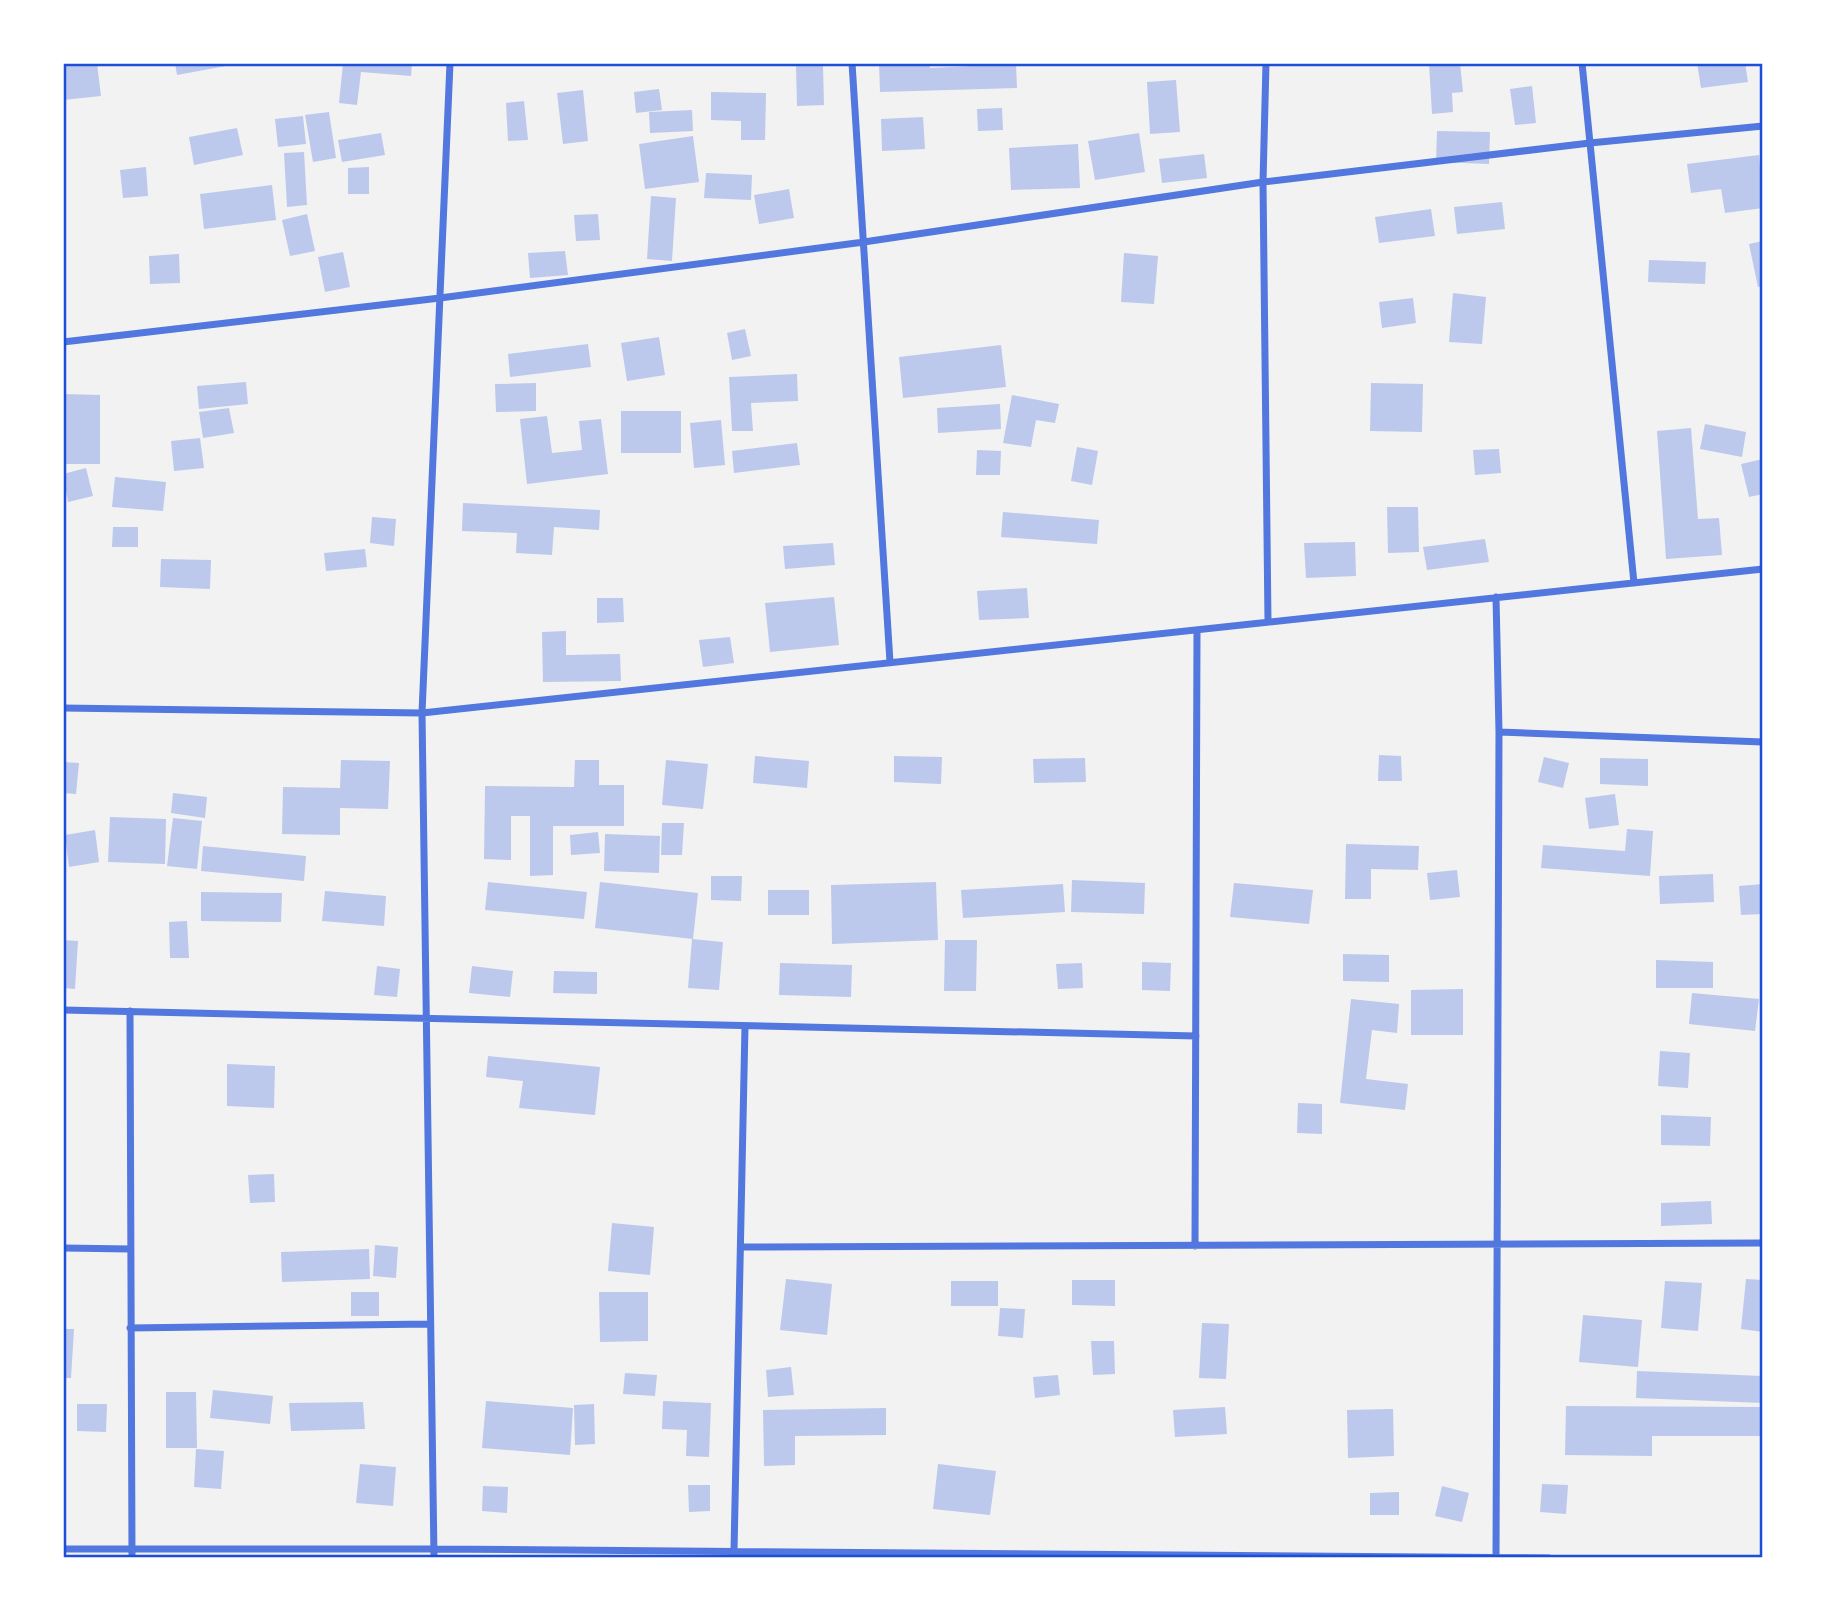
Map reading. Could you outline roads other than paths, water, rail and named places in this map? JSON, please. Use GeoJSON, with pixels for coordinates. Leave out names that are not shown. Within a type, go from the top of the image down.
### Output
{"type":"FeatureCollection","features":[{"type":"Feature","properties":{"kind":"street"},"geometry":{"type":"LineString","coordinates":[[434,1558],[422,713],[450,63]]}},
{"type":"Feature","properties":{"kind":"street"},"geometry":{"type":"LineString","coordinates":[[852,63],[890,662]]}},
{"type":"Feature","properties":{"kind":"street"},"geometry":{"type":"LineString","coordinates":[[1266,63],[1264,182],[1268,622]]}},
{"type":"Feature","properties":{"kind":"street"},"geometry":{"type":"LineString","coordinates":[[1582,63],[1634,583]]}},
{"type":"Feature","properties":{"kind":"street"},"geometry":{"type":"LineString","coordinates":[[63,342],[440,298],[864,242],[1264,182],[1590,143],[1763,126]]}},
{"type":"Feature","properties":{"kind":"street"},"geometry":{"type":"LineString","coordinates":[[63,708],[422,713],[1763,569]]}},
{"type":"Feature","properties":{"kind":"street"},"geometry":{"type":"LineString","coordinates":[[1496,597],[1499,732],[1496,1558]]}},
{"type":"Feature","properties":{"kind":"street"},"geometry":{"type":"LineString","coordinates":[[1195,1246],[1197,630]]}},
{"type":"Feature","properties":{"kind":"street"},"geometry":{"type":"LineString","coordinates":[[1499,732],[1763,742]]}},
{"type":"Feature","properties":{"kind":"street"},"geometry":{"type":"LineString","coordinates":[[63,1010],[1196,1036]]}},
{"type":"Feature","properties":{"kind":"street"},"geometry":{"type":"LineString","coordinates":[[130,1010],[132,1554]]}},
{"type":"Feature","properties":{"kind":"street"},"geometry":{"type":"LineString","coordinates":[[734,1551],[745,1026]]}},
{"type":"Feature","properties":{"kind":"street"},"geometry":{"type":"LineString","coordinates":[[741,1247],[1763,1243]]}},
{"type":"Feature","properties":{"kind":"street"},"geometry":{"type":"LineString","coordinates":[[63,1248],[130,1249]]}},
{"type":"Feature","properties":{"kind":"street"},"geometry":{"type":"LineString","coordinates":[[130,1328],[430,1324]]}},
{"type":"Feature","properties":{"kind":"street"},"geometry":{"type":"LineString","coordinates":[[63,1549],[132,1554],[434,1549],[1549,1558]]}}]}
